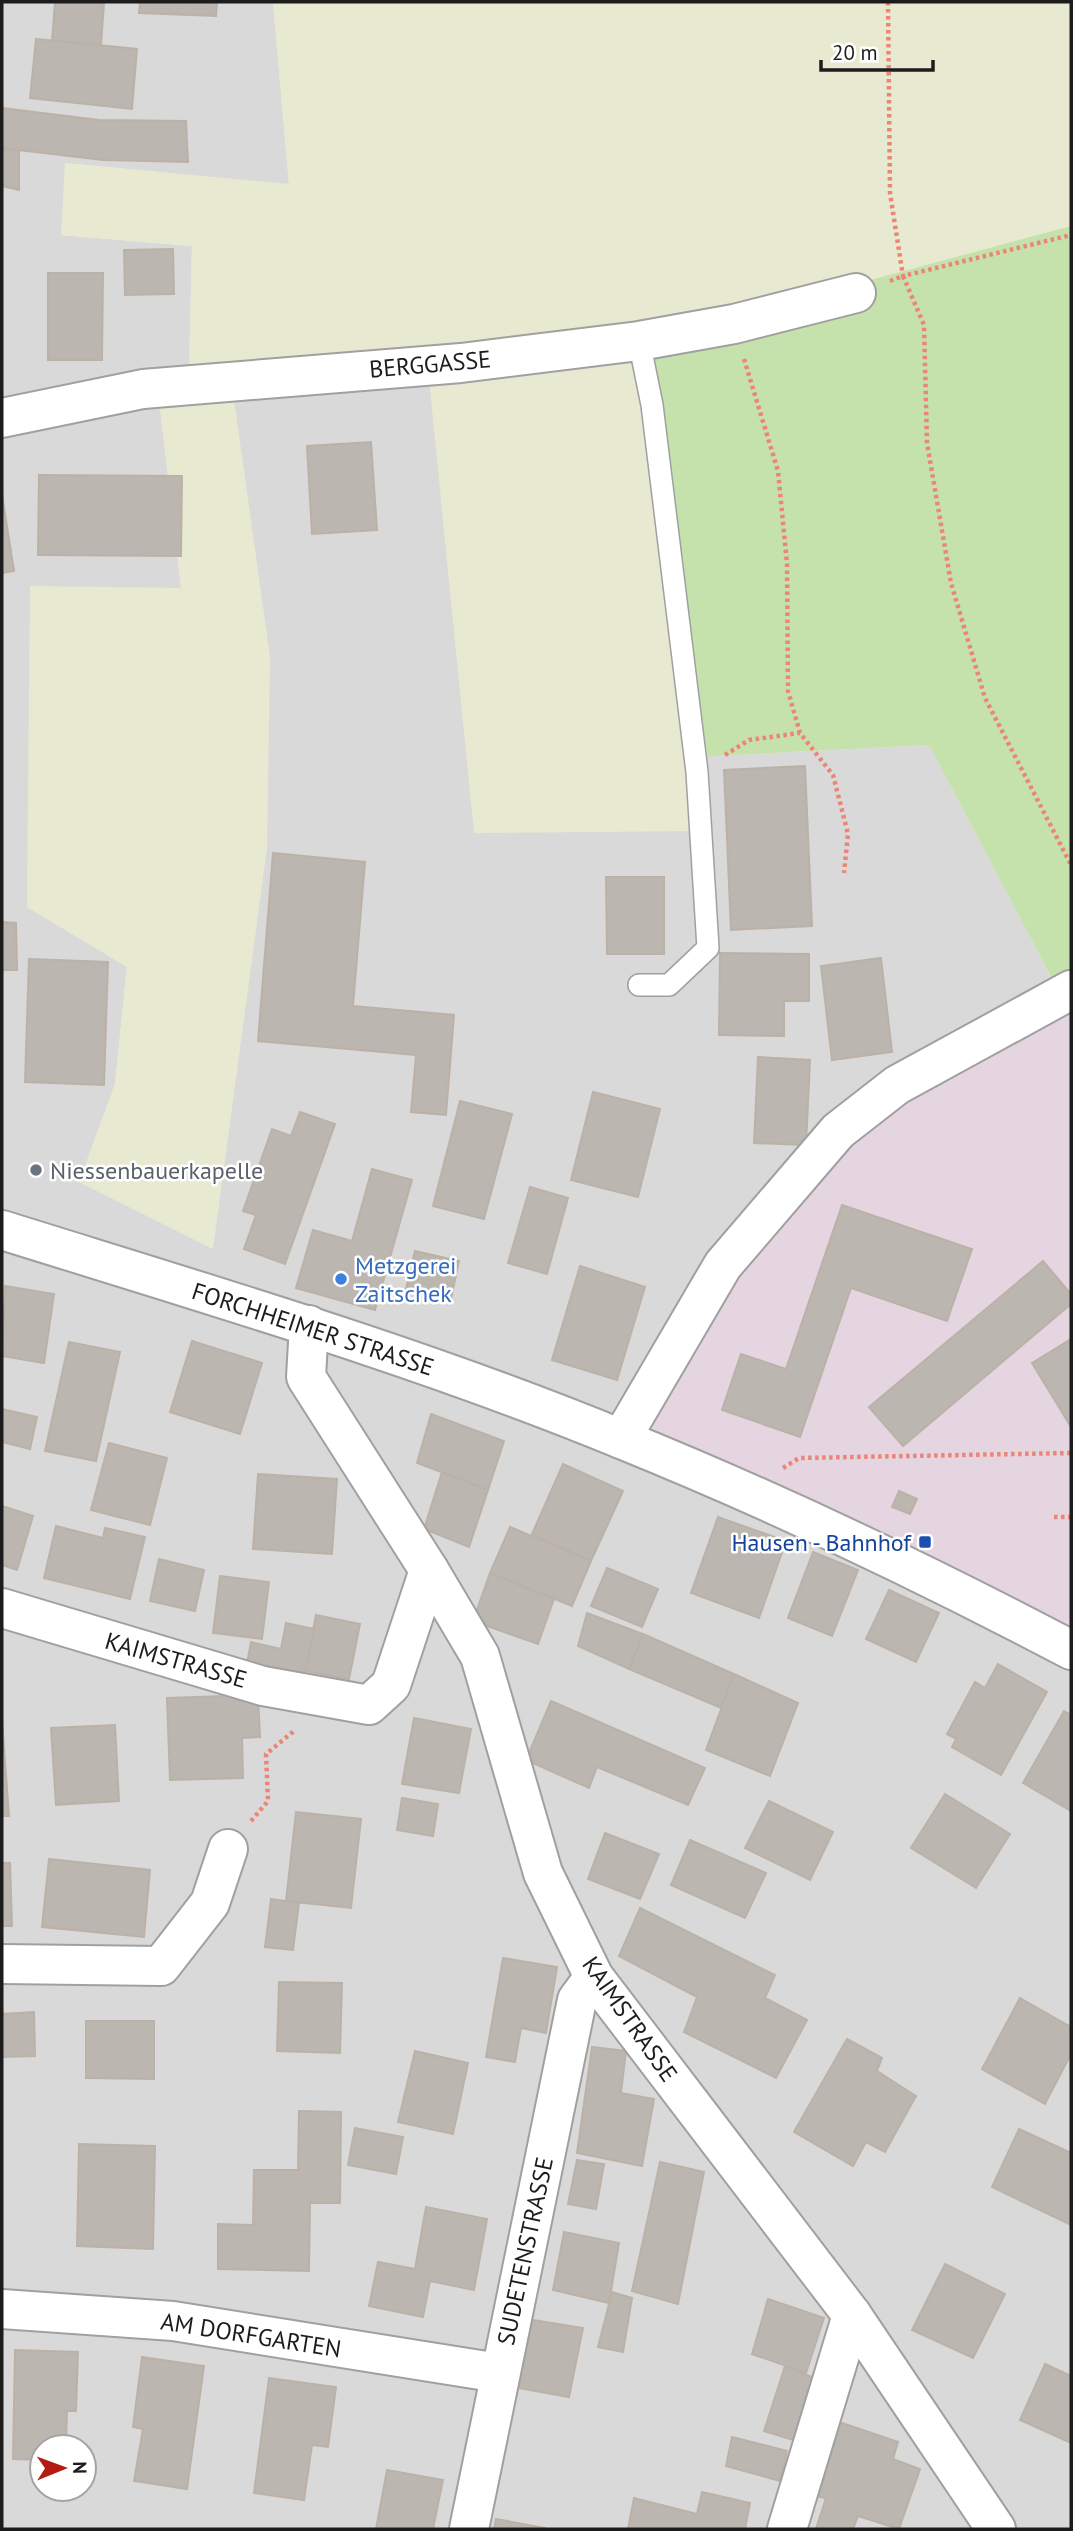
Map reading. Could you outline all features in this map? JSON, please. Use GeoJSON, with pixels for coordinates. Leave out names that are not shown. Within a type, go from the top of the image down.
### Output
{"type":"FeatureCollection","features":[{"type":"Feature","properties":{"kind":"street","name":"BERGGASSE"},"geometry":{"type":"LineString","coordinates":[[2,418],[143,389],[461,363],[639,341],[734,324],[856,293]]}},
{"type":"Feature","properties":{"kind":"street"},"geometry":{"type":"LineString","coordinates":[[621,1439],[723,1265],[838,1131],[897,1085],[1071,990]]}},
{"type":"Feature","properties":{"kind":"street","name":"FORCHHEIMER STRASSE"},"geometry":{"type":"LineString","coordinates":[[2,1230],[309,1325],[621,1439],[973,1598],[1071,1650]]}},
{"type":"Feature","properties":{"kind":"street","name":"KAIMSTRASSE"},"geometry":{"type":"LineString","coordinates":[[309,1325],[306,1377],[429,1570],[480,1656],[543,1872],[594,1977],[852,2315],[996,2529]]}},
{"type":"Feature","properties":{"kind":"street","name":"KAIMSTRASSE"},"geometry":{"type":"LineString","coordinates":[[2,1608],[263,1686],[369,1705],[391,1685],[429,1570]]}},
{"type":"Feature","properties":{"kind":"street"},"geometry":{"type":"LineString","coordinates":[[2,1964],[161,1966],[210,1903],[228,1849]]}},
{"type":"Feature","properties":{"kind":"street","name":"SUDETENSTRASSE"},"geometry":{"type":"LineString","coordinates":[[469,2529],[577,2000],[594,1977]]}},
{"type":"Feature","properties":{"kind":"street","name":"AM DORFGARTEN"},"geometry":{"type":"LineString","coordinates":[[2,2309],[173,2321],[499,2373]]}},
{"type":"Feature","properties":{"kind":"street"},"geometry":{"type":"LineString","coordinates":[[787,2529],[852,2315]]}},
{"type":"Feature","properties":{"kind":"lane"},"geometry":{"type":"LineString","coordinates":[[639,341],[652,405],[697,772],[708,948],[669,985],[639,985]]}},
{"type":"Feature","properties":{"kind":"path"},"geometry":{"type":"LineString","coordinates":[[888,2],[890,193],[903,276],[924,325],[927,443],[951,583],[985,698],[1071,865]]}},
{"type":"Feature","properties":{"kind":"path"},"geometry":{"type":"LineString","coordinates":[[856,293],[903,276],[1071,235]]}},
{"type":"Feature","properties":{"kind":"path"},"geometry":{"type":"LineString","coordinates":[[734,324],[778,471],[787,564],[788,691],[800,733],[833,775],[848,834],[844,873]]}},
{"type":"Feature","properties":{"kind":"path"},"geometry":{"type":"LineString","coordinates":[[697,772],[749,740],[800,733]]}},
{"type":"Feature","properties":{"kind":"path"},"geometry":{"type":"LineString","coordinates":[[744,1493],[799,1458],[1071,1453]]}},
{"type":"Feature","properties":{"kind":"path"},"geometry":{"type":"LineString","coordinates":[[1054,1517],[1071,1517]]}},
{"type":"Feature","properties":{"kind":"path"},"geometry":{"type":"LineString","coordinates":[[228,1849],[268,1801],[266,1754],[334,1698]]}},
{"type":"Feature","properties":{"kind":"shaded area"},"geometry":{"type":"Polygon","coordinates":[[[2,2],[273,2],[289,185],[66,163],[61,235],[192,246],[189,371],[429,379],[695,757],[929,745],[1058,990],[1071,1645],[1071,2529],[2,2529],[2,2]],[[159,399],[181,588],[27,907],[127,966],[115,1085],[79,1182],[267,848],[159,399]]]}},
{"type":"Feature","properties":{"kind":"shaded area"},"geometry":{"type":"Polygon","coordinates":[[[1071,1009],[1071,1645],[614,1432],[864,1110],[1071,1009]]]}},
{"type":"Feature","properties":{"kind":"green space"},"geometry":{"type":"Polygon","coordinates":[[[273,2],[1071,2],[1071,226],[648,341],[700,831],[474,833],[429,379],[189,371],[192,246],[61,235],[65,163],[289,184],[273,2]]]}},
{"type":"Feature","properties":{"kind":"green space"},"geometry":{"type":"Polygon","coordinates":[[[1071,226],[1071,1009],[1058,990],[929,745],[695,757],[648,340],[1071,226]]]}},
{"type":"Feature","properties":{"kind":"green space"},"geometry":{"type":"Polygon","coordinates":[[[159,399],[234,399],[270,657],[267,848],[213,1249],[79,1182],[115,1084],[127,967],[27,907],[30,586],[181,588],[159,399]]]}},
{"type":"Feature","properties":{"kind":"building"},"geometry":{"type":"Polygon","coordinates":[[[55,2],[104,3],[101,45],[52,41],[55,2]]]}},
{"type":"Feature","properties":{"kind":"building"},"geometry":{"type":"Polygon","coordinates":[[[140,2],[217,2],[216,16],[139,13],[140,2]]]}},
{"type":"Feature","properties":{"kind":"building"},"geometry":{"type":"Polygon","coordinates":[[[36,39],[137,49],[132,109],[30,98],[36,39]]]}},
{"type":"Feature","properties":{"kind":"building"},"geometry":{"type":"Polygon","coordinates":[[[2,108],[99,120],[186,121],[188,162],[103,160],[2,148],[2,108]]]}},
{"type":"Feature","properties":{"kind":"building"},"geometry":{"type":"Polygon","coordinates":[[[2,149],[19,152],[19,190],[2,186],[2,149]]]}},
{"type":"Feature","properties":{"kind":"building"},"geometry":{"type":"Polygon","coordinates":[[[173,249],[174,294],[125,295],[124,250],[173,249]]]}},
{"type":"Feature","properties":{"kind":"building"},"geometry":{"type":"Polygon","coordinates":[[[48,273],[103,273],[102,360],[48,360],[48,273]]]}},
{"type":"Feature","properties":{"kind":"building"},"geometry":{"type":"Polygon","coordinates":[[[371,442],[377,530],[312,534],[307,446],[371,442]]]}},
{"type":"Feature","properties":{"kind":"building"},"geometry":{"type":"Polygon","coordinates":[[[39,475],[182,476],[181,556],[38,555],[39,475]]]}},
{"type":"Feature","properties":{"kind":"building"},"geometry":{"type":"Polygon","coordinates":[[[2,495],[14,571],[2,573],[2,495]]]}},
{"type":"Feature","properties":{"kind":"building"},"geometry":{"type":"Polygon","coordinates":[[[805,766],[812,926],[731,930],[724,770],[805,766]]]}},
{"type":"Feature","properties":{"kind":"building"},"geometry":{"type":"Polygon","coordinates":[[[273,853],[365,862],[353,1006],[454,1015],[446,1115],[411,1112],[416,1055],[258,1041],[273,853]]]}},
{"type":"Feature","properties":{"kind":"building"},"geometry":{"type":"Polygon","coordinates":[[[606,877],[664,877],[664,954],[607,954],[606,877]]]}},
{"type":"Feature","properties":{"kind":"building"},"geometry":{"type":"Polygon","coordinates":[[[2,922],[16,923],[17,970],[2,970],[2,922]]]}},
{"type":"Feature","properties":{"kind":"building"},"geometry":{"type":"Polygon","coordinates":[[[720,953],[809,954],[809,1001],[784,1001],[784,1036],[719,1035],[720,953]]]}},
{"type":"Feature","properties":{"kind":"building"},"geometry":{"type":"Polygon","coordinates":[[[881,958],[892,1052],[832,1060],[821,966],[881,958]]]}},
{"type":"Feature","properties":{"kind":"building"},"geometry":{"type":"Polygon","coordinates":[[[29,959],[108,962],[104,1085],[25,1082],[29,959]]]}},
{"type":"Feature","properties":{"kind":"building"},"geometry":{"type":"Polygon","coordinates":[[[758,1057],[810,1060],[806,1145],[754,1143],[758,1057]]]}},
{"type":"Feature","properties":{"kind":"building"},"geometry":{"type":"Polygon","coordinates":[[[593,1092],[660,1109],[638,1197],[571,1180],[593,1092]]]}},
{"type":"Feature","properties":{"kind":"building"},"geometry":{"type":"Polygon","coordinates":[[[460,1101],[512,1114],[484,1219],[433,1206],[460,1101]]]}},
{"type":"Feature","properties":{"kind":"building"},"geometry":{"type":"Polygon","coordinates":[[[300,1112],[335,1124],[285,1264],[244,1249],[256,1215],[243,1211],[272,1129],[291,1136],[300,1112]]]}},
{"type":"Feature","properties":{"kind":"building"},"geometry":{"type":"Polygon","coordinates":[[[372,1169],[412,1180],[375,1310],[296,1288],[313,1230],[352,1241],[372,1169]]]}},
{"type":"Feature","properties":{"kind":"building"},"geometry":{"type":"Polygon","coordinates":[[[530,1187],[568,1198],[547,1274],[508,1263],[530,1187]]]}},
{"type":"Feature","properties":{"kind":"building"},"geometry":{"type":"Polygon","coordinates":[[[842,1205],[972,1249],[947,1321],[851,1288],[800,1437],[722,1410],[741,1354],[786,1369],[842,1205]]]}},
{"type":"Feature","properties":{"kind":"building"},"geometry":{"type":"Polygon","coordinates":[[[415,1251],[459,1261],[451,1299],[406,1289],[415,1251]]]}},
{"type":"Feature","properties":{"kind":"building"},"geometry":{"type":"Polygon","coordinates":[[[1043,1261],[1071,1294],[1071,1304],[903,1446],[869,1407],[1043,1261]]]}},
{"type":"Feature","properties":{"kind":"building"},"geometry":{"type":"Polygon","coordinates":[[[580,1266],[645,1287],[617,1380],[552,1360],[580,1266]]]}},
{"type":"Feature","properties":{"kind":"building"},"geometry":{"type":"Polygon","coordinates":[[[5,1286],[54,1294],[44,1363],[2,1356],[5,1286]]]}},
{"type":"Feature","properties":{"kind":"building"},"geometry":{"type":"Polygon","coordinates":[[[1071,1339],[1071,1427],[1032,1363],[1071,1339]]]}},
{"type":"Feature","properties":{"kind":"building"},"geometry":{"type":"Polygon","coordinates":[[[192,1341],[262,1363],[240,1434],[170,1412],[192,1341]]]}},
{"type":"Feature","properties":{"kind":"building"},"geometry":{"type":"Polygon","coordinates":[[[69,1342],[120,1352],[96,1461],[45,1451],[69,1342]]]}},
{"type":"Feature","properties":{"kind":"building"},"geometry":{"type":"Polygon","coordinates":[[[2,1409],[37,1417],[30,1449],[2,1442],[2,1409]]]}},
{"type":"Feature","properties":{"kind":"building"},"geometry":{"type":"Polygon","coordinates":[[[431,1414],[504,1441],[488,1490],[417,1463],[431,1414]]]}},
{"type":"Feature","properties":{"kind":"building"},"geometry":{"type":"Polygon","coordinates":[[[109,1443],[167,1458],[150,1525],[91,1510],[109,1443]]]}},
{"type":"Feature","properties":{"kind":"building"},"geometry":{"type":"Polygon","coordinates":[[[563,1464],[623,1491],[591,1561],[532,1534],[563,1464]]]}},
{"type":"Feature","properties":{"kind":"building"},"geometry":{"type":"Polygon","coordinates":[[[442,1472],[488,1490],[469,1547],[424,1529],[442,1472]]]}},
{"type":"Feature","properties":{"kind":"building"},"geometry":{"type":"Polygon","coordinates":[[[258,1474],[337,1479],[332,1554],[253,1549],[258,1474]]]}},
{"type":"Feature","properties":{"kind":"building"},"geometry":{"type":"Polygon","coordinates":[[[899,1491],[917,1499],[910,1514],[892,1507],[899,1491]]]}},
{"type":"Feature","properties":{"kind":"building"},"geometry":{"type":"Polygon","coordinates":[[[2,1506],[33,1516],[17,1570],[2,1565],[2,1506]]]}},
{"type":"Feature","properties":{"kind":"building"},"geometry":{"type":"Polygon","coordinates":[[[718,1517],[786,1541],[759,1618],[691,1593],[718,1517]]]}},
{"type":"Feature","properties":{"kind":"building"},"geometry":{"type":"Polygon","coordinates":[[[56,1526],[103,1538],[105,1528],[145,1537],[130,1599],[44,1578],[56,1526]]]}},
{"type":"Feature","properties":{"kind":"building"},"geometry":{"type":"Polygon","coordinates":[[[510,1527],[591,1561],[572,1606],[490,1573],[510,1527]]]}},
{"type":"Feature","properties":{"kind":"building"},"geometry":{"type":"Polygon","coordinates":[[[813,1552],[858,1570],[832,1636],[788,1618],[813,1552]]]}},
{"type":"Feature","properties":{"kind":"building"},"geometry":{"type":"Polygon","coordinates":[[[159,1559],[204,1570],[195,1611],[150,1601],[159,1559]]]}},
{"type":"Feature","properties":{"kind":"building"},"geometry":{"type":"Polygon","coordinates":[[[607,1568],[658,1589],[642,1627],[591,1606],[607,1568]]]}},
{"type":"Feature","properties":{"kind":"building"},"geometry":{"type":"Polygon","coordinates":[[[490,1573],[554,1599],[538,1644],[473,1621],[490,1573]]]}},
{"type":"Feature","properties":{"kind":"building"},"geometry":{"type":"Polygon","coordinates":[[[220,1576],[269,1582],[262,1639],[213,1633],[220,1576]]]}},
{"type":"Feature","properties":{"kind":"building"},"geometry":{"type":"Polygon","coordinates":[[[889,1590],[939,1613],[916,1662],[866,1639],[889,1590]]]}},
{"type":"Feature","properties":{"kind":"building"},"geometry":{"type":"Polygon","coordinates":[[[587,1613],[643,1634],[629,1669],[578,1646],[587,1613]]]}},
{"type":"Feature","properties":{"kind":"building"},"geometry":{"type":"Polygon","coordinates":[[[316,1615],[360,1624],[349,1679],[305,1671],[316,1615]]]}},
{"type":"Feature","properties":{"kind":"building"},"geometry":{"type":"Polygon","coordinates":[[[286,1623],[314,1629],[303,1682],[246,1669],[251,1642],[281,1649],[286,1623]]]}},
{"type":"Feature","properties":{"kind":"building"},"geometry":{"type":"Polygon","coordinates":[[[643,1634],[734,1674],[721,1708],[629,1669],[643,1634]]]}},
{"type":"Feature","properties":{"kind":"building"},"geometry":{"type":"Polygon","coordinates":[[[998,1664],[1047,1692],[1001,1775],[952,1747],[956,1739],[947,1734],[975,1682],[985,1688],[998,1664]]]}},
{"type":"Feature","properties":{"kind":"building"},"geometry":{"type":"Polygon","coordinates":[[[734,1674],[798,1703],[770,1776],[706,1750],[734,1674]]]}},
{"type":"Feature","properties":{"kind":"building"},"geometry":{"type":"Polygon","coordinates":[[[258,1695],[260,1737],[242,1738],[243,1778],[170,1780],[167,1698],[258,1695]]]}},
{"type":"Feature","properties":{"kind":"building"},"geometry":{"type":"Polygon","coordinates":[[[551,1701],[705,1768],[688,1805],[597,1767],[589,1788],[526,1760],[551,1701]]]}},
{"type":"Feature","properties":{"kind":"building"},"geometry":{"type":"Polygon","coordinates":[[[1064,1711],[1071,1715],[1071,1811],[1023,1783],[1064,1711]]]}},
{"type":"Feature","properties":{"kind":"building"},"geometry":{"type":"Polygon","coordinates":[[[414,1718],[471,1729],[459,1793],[402,1784],[414,1718]]]}},
{"type":"Feature","properties":{"kind":"building"},"geometry":{"type":"Polygon","coordinates":[[[2,1721],[9,1816],[2,1816],[2,1721]]]}},
{"type":"Feature","properties":{"kind":"building"},"geometry":{"type":"Polygon","coordinates":[[[115,1725],[119,1801],[56,1805],[51,1728],[115,1725]]]}},
{"type":"Feature","properties":{"kind":"building"},"geometry":{"type":"Polygon","coordinates":[[[945,1794],[1010,1834],[976,1888],[911,1848],[945,1794]]]}},
{"type":"Feature","properties":{"kind":"building"},"geometry":{"type":"Polygon","coordinates":[[[402,1798],[438,1804],[433,1836],[397,1830],[402,1798]]]}},
{"type":"Feature","properties":{"kind":"building"},"geometry":{"type":"Polygon","coordinates":[[[769,1801],[833,1832],[810,1880],[745,1848],[769,1801]]]}},
{"type":"Feature","properties":{"kind":"building"},"geometry":{"type":"Polygon","coordinates":[[[296,1812],[361,1819],[351,1908],[286,1901],[296,1812]]]}},
{"type":"Feature","properties":{"kind":"building"},"geometry":{"type":"Polygon","coordinates":[[[605,1833],[659,1854],[640,1899],[588,1879],[605,1833]]]}},
{"type":"Feature","properties":{"kind":"building"},"geometry":{"type":"Polygon","coordinates":[[[690,1840],[766,1873],[745,1918],[671,1885],[690,1840]]]}},
{"type":"Feature","properties":{"kind":"building"},"geometry":{"type":"Polygon","coordinates":[[[49,1859],[150,1870],[144,1937],[42,1927],[49,1859]]]}},
{"type":"Feature","properties":{"kind":"building"},"geometry":{"type":"Polygon","coordinates":[[[2,1863],[10,1863],[12,1926],[2,1926],[2,1863]]]}},
{"type":"Feature","properties":{"kind":"building"},"geometry":{"type":"Polygon","coordinates":[[[271,1899],[299,1903],[293,1950],[265,1947],[271,1899]]]}},
{"type":"Feature","properties":{"kind":"building"},"geometry":{"type":"Polygon","coordinates":[[[640,1908],[775,1975],[765,1998],[807,2020],[776,2078],[684,2032],[697,1997],[619,1956],[640,1908]]]}},
{"type":"Feature","properties":{"kind":"building"},"geometry":{"type":"Polygon","coordinates":[[[503,1958],[557,1967],[546,2033],[521,2028],[515,2062],[486,2057],[503,1958]]]}},
{"type":"Feature","properties":{"kind":"building"},"geometry":{"type":"Polygon","coordinates":[[[279,1982],[342,1983],[340,2053],[277,2051],[279,1982]]]}},
{"type":"Feature","properties":{"kind":"building"},"geometry":{"type":"Polygon","coordinates":[[[1020,1998],[1071,2027],[1071,2054],[1045,2104],[982,2069],[1020,1998]]]}},
{"type":"Feature","properties":{"kind":"building"},"geometry":{"type":"Polygon","coordinates":[[[34,2012],[35,2056],[2,2057],[2,2014],[34,2012]]]}},
{"type":"Feature","properties":{"kind":"building"},"geometry":{"type":"Polygon","coordinates":[[[86,2021],[154,2021],[154,2079],[86,2078],[86,2021]]]}},
{"type":"Feature","properties":{"kind":"building"},"geometry":{"type":"Polygon","coordinates":[[[847,2039],[882,2058],[877,2071],[916,2096],[885,2152],[866,2142],[853,2166],[794,2132],[847,2039]]]}},
{"type":"Feature","properties":{"kind":"building"},"geometry":{"type":"Polygon","coordinates":[[[592,2047],[626,2051],[621,2093],[654,2099],[642,2166],[577,2153],[592,2047]]]}},
{"type":"Feature","properties":{"kind":"building"},"geometry":{"type":"Polygon","coordinates":[[[415,2051],[468,2063],[453,2134],[398,2122],[415,2051]]]}},
{"type":"Feature","properties":{"kind":"building"},"geometry":{"type":"Polygon","coordinates":[[[299,2111],[341,2112],[340,2203],[310,2203],[309,2271],[218,2269],[218,2224],[253,2225],[254,2170],[298,2170],[299,2111]]]}},
{"type":"Feature","properties":{"kind":"building"},"geometry":{"type":"Polygon","coordinates":[[[355,2128],[403,2137],[396,2174],[348,2165],[355,2128]]]}},
{"type":"Feature","properties":{"kind":"building"},"geometry":{"type":"Polygon","coordinates":[[[1019,2129],[1071,2153],[1071,2225],[992,2187],[1019,2129]]]}},
{"type":"Feature","properties":{"kind":"building"},"geometry":{"type":"Polygon","coordinates":[[[79,2144],[155,2146],[153,2249],[77,2246],[79,2144]]]}},
{"type":"Feature","properties":{"kind":"building"},"geometry":{"type":"Polygon","coordinates":[[[577,2160],[604,2164],[596,2209],[568,2204],[577,2160]]]}},
{"type":"Feature","properties":{"kind":"building"},"geometry":{"type":"Polygon","coordinates":[[[660,2162],[704,2172],[678,2304],[632,2291],[660,2162]]]}},
{"type":"Feature","properties":{"kind":"building"},"geometry":{"type":"Polygon","coordinates":[[[426,2207],[487,2219],[474,2290],[430,2281],[423,2317],[369,2306],[378,2262],[415,2269],[426,2207]]]}},
{"type":"Feature","properties":{"kind":"building"},"geometry":{"type":"Polygon","coordinates":[[[564,2232],[619,2243],[609,2303],[553,2290],[564,2232]]]}},
{"type":"Feature","properties":{"kind":"building"},"geometry":{"type":"Polygon","coordinates":[[[945,2264],[1005,2294],[973,2358],[912,2330],[945,2264]]]}},
{"type":"Feature","properties":{"kind":"building"},"geometry":{"type":"Polygon","coordinates":[[[612,2292],[632,2298],[623,2352],[598,2347],[612,2292]]]}},
{"type":"Feature","properties":{"kind":"building"},"geometry":{"type":"Polygon","coordinates":[[[768,2299],[824,2318],[806,2373],[752,2354],[768,2299]]]}},
{"type":"Feature","properties":{"kind":"building"},"geometry":{"type":"Polygon","coordinates":[[[527,2319],[583,2328],[569,2397],[513,2387],[527,2319]]]}},
{"type":"Feature","properties":{"kind":"building"},"geometry":{"type":"Polygon","coordinates":[[[15,2350],[78,2352],[76,2411],[67,2411],[66,2433],[28,2433],[28,2460],[13,2459],[15,2350]]]}},
{"type":"Feature","properties":{"kind":"building"},"geometry":{"type":"Polygon","coordinates":[[[142,2357],[204,2366],[187,2489],[134,2481],[143,2429],[133,2427],[142,2357]]]}},
{"type":"Feature","properties":{"kind":"building"},"geometry":{"type":"Polygon","coordinates":[[[1045,2364],[1071,2376],[1071,2443],[1020,2420],[1045,2364]]]}},
{"type":"Feature","properties":{"kind":"building"},"geometry":{"type":"Polygon","coordinates":[[[785,2366],[817,2379],[800,2442],[764,2431],[785,2366]]]}},
{"type":"Feature","properties":{"kind":"building"},"geometry":{"type":"Polygon","coordinates":[[[269,2378],[336,2387],[328,2447],[312,2445],[304,2500],[254,2493],[269,2378]]]}},
{"type":"Feature","properties":{"kind":"building"},"geometry":{"type":"Polygon","coordinates":[[[839,2422],[898,2442],[893,2459],[920,2469],[899,2529],[858,2516],[853,2529],[816,2529],[826,2498],[814,2496],[839,2422]]]}},
{"type":"Feature","properties":{"kind":"building"},"geometry":{"type":"Polygon","coordinates":[[[732,2437],[787,2451],[780,2481],[726,2466],[732,2437]]]}},
{"type":"Feature","properties":{"kind":"building"},"geometry":{"type":"Polygon","coordinates":[[[387,2470],[443,2480],[433,2529],[376,2529],[387,2470]]]}},
{"type":"Feature","properties":{"kind":"building"},"geometry":{"type":"Polygon","coordinates":[[[702,2492],[750,2503],[745,2529],[628,2529],[634,2498],[697,2514],[702,2492]]]}},
{"type":"Feature","properties":{"kind":"building"},"geometry":{"type":"Polygon","coordinates":[[[496,2519],[545,2528],[545,2529],[494,2529],[496,2519]]]}},
{"type":"Feature","properties":{"kind":"place","name":"Niessenbauerkapelle"},"geometry":{"type":"Point","coordinates":[36,1170]}},
{"type":"Feature","properties":{"kind":"place","name":"Metzgerei Zaitschek"},"geometry":{"type":"Point","coordinates":[341,1279]}},
{"type":"Feature","properties":{"kind":"place","name":"Hausen - Bahnhof"},"geometry":{"type":"Point","coordinates":[925,1542]}}]}
